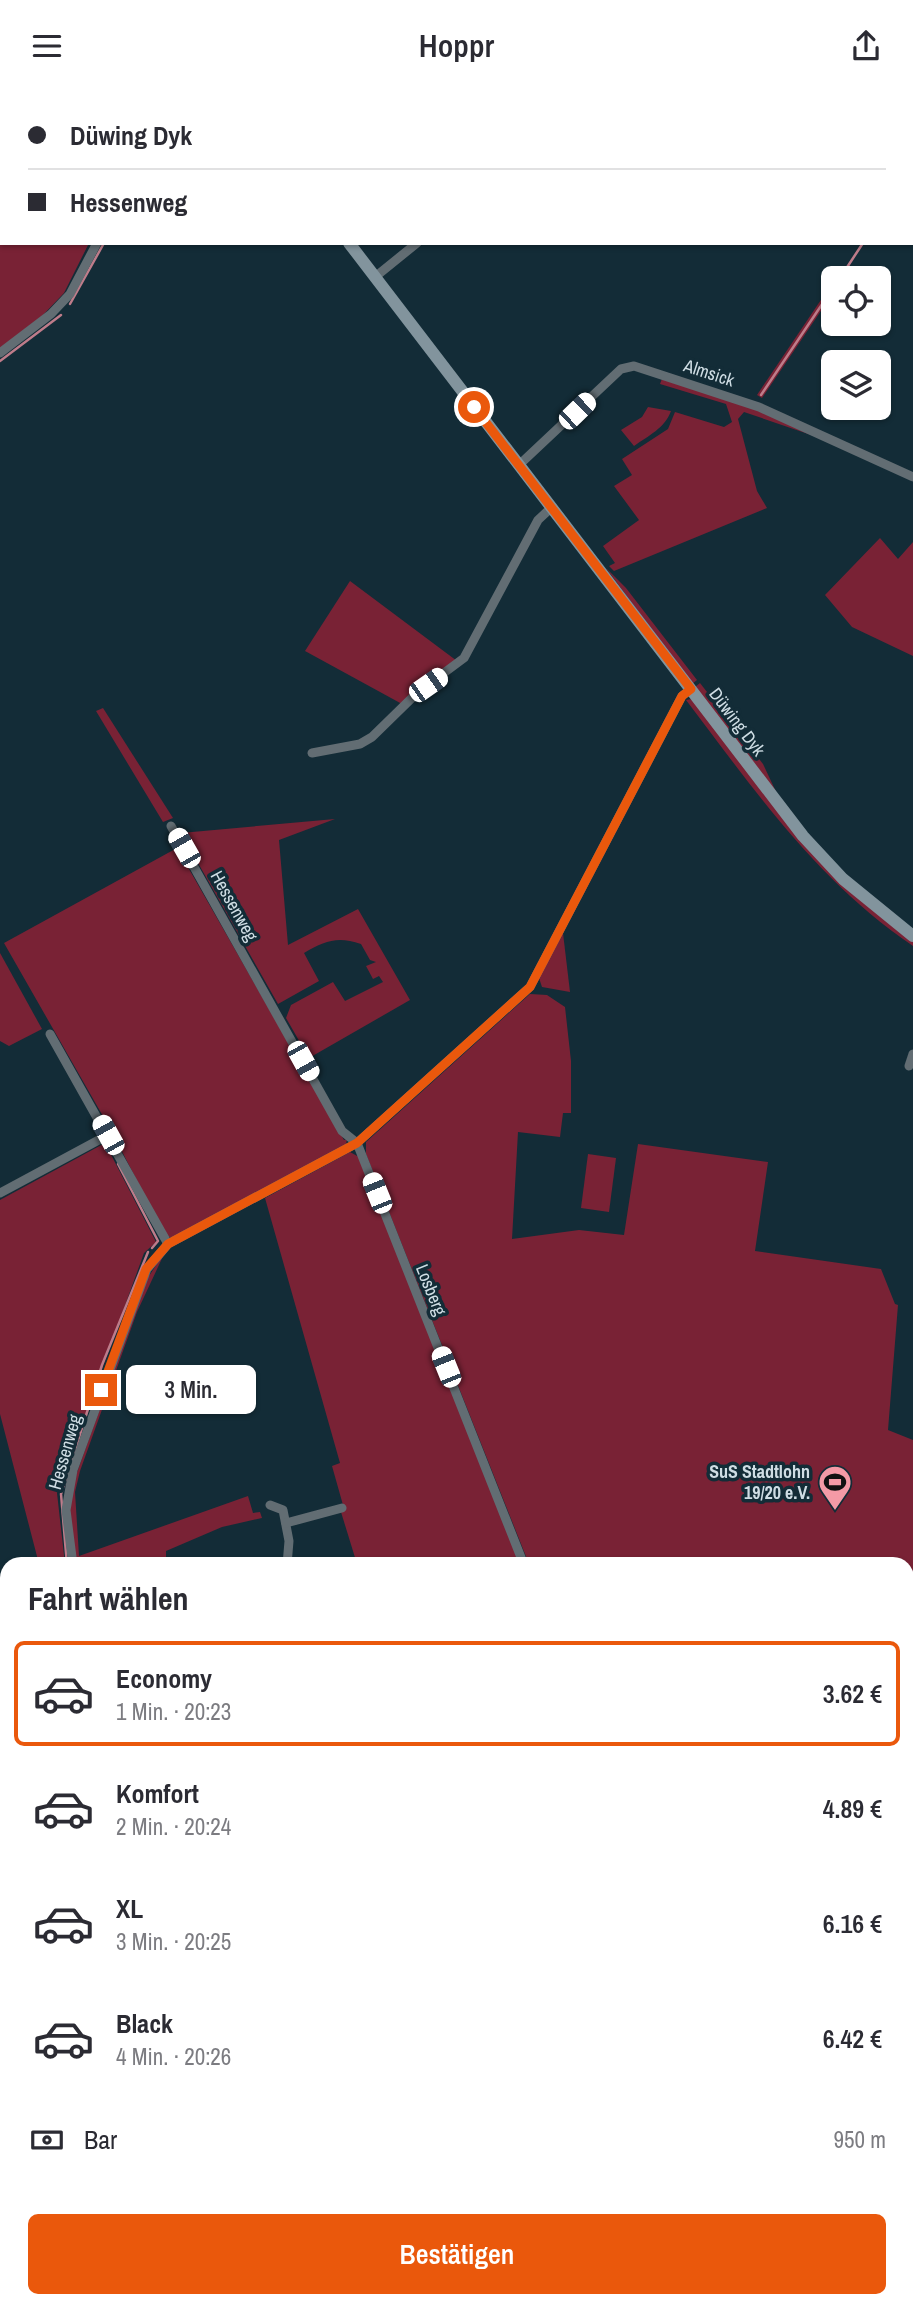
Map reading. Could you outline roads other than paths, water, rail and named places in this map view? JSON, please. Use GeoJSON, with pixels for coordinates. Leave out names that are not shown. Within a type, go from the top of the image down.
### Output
{"type":"FeatureCollection","features":[{"type":"Feature","properties":{"kind":"street"},"geometry":{"type":"LineString","coordinates":[[0,353],[51,314],[70,294],[96,245]]}},
{"type":"Feature","properties":{"kind":"street","name":"Düwing Dyk"},"geometry":{"type":"LineString","coordinates":[[351,245],[803,836],[850,886],[913,936]]}},
{"type":"Feature","properties":{"kind":"street"},"geometry":{"type":"LineString","coordinates":[[375,277],[415,245]]}},
{"type":"Feature","properties":{"kind":"street","name":"Almsick"},"geometry":{"type":"LineString","coordinates":[[519,465],[621,369],[634,366],[759,407],[913,477]]}},
{"type":"Feature","properties":{"kind":"street"},"geometry":{"type":"LineString","coordinates":[[312,753],[360,744],[372,737],[417,693],[464,657],[538,520],[552,507]]}},
{"type":"Feature","properties":{"kind":"street","name":"Hessenweg"},"geometry":{"type":"LineString","coordinates":[[71,1557],[66,1510],[73,1471],[146,1269],[168,1244],[357,1143],[530,987],[682,696],[691,689]]}},
{"type":"Feature","properties":{"kind":"street","name":"Hessenweg"},"geometry":{"type":"LineString","coordinates":[[171,826],[342,1131],[357,1143]]}},
{"type":"Feature","properties":{"kind":"street"},"geometry":{"type":"LineString","coordinates":[[50,1034],[168,1244]]}},
{"type":"Feature","properties":{"kind":"street"},"geometry":{"type":"LineString","coordinates":[[909,1066],[913,1054]]}},
{"type":"Feature","properties":{"kind":"street"},"geometry":{"type":"LineString","coordinates":[[0,1193],[108,1135]]}},
{"type":"Feature","properties":{"kind":"street","name":"Losberg"},"geometry":{"type":"LineString","coordinates":[[357,1143],[521,1557]]}},
{"type":"Feature","properties":{"kind":"street"},"geometry":{"type":"LineString","coordinates":[[270,1505],[283,1510],[287,1557]]}},
{"type":"Feature","properties":{"kind":"street"},"geometry":{"type":"LineString","coordinates":[[286,1523],[342,1509]]}},
{"type":"Feature","properties":{"kind":"waterway"},"geometry":{"type":"LineString","coordinates":[[70,304],[103,245]]}},
{"type":"Feature","properties":{"kind":"waterway"},"geometry":{"type":"LineString","coordinates":[[848,266],[862,245]]}},
{"type":"Feature","properties":{"kind":"waterway"},"geometry":{"type":"LineString","coordinates":[[761,395],[821,306]]}},
{"type":"Feature","properties":{"kind":"waterway"},"geometry":{"type":"LineString","coordinates":[[0,361],[61,315]]}},
{"type":"Feature","properties":{"kind":"waterway"},"geometry":{"type":"LineString","coordinates":[[118,1164],[158,1241],[152,1248]]}},
{"type":"Feature","properties":{"kind":"waterway"},"geometry":{"type":"LineString","coordinates":[[66,1557],[61,1494],[102,1365],[148,1252]]}},
{"type":"Feature","properties":{"kind":"place","name":"SuS Stadtlohn 19/20 e.V."},"geometry":{"type":"Point","coordinates":[835,1512]}}]}
